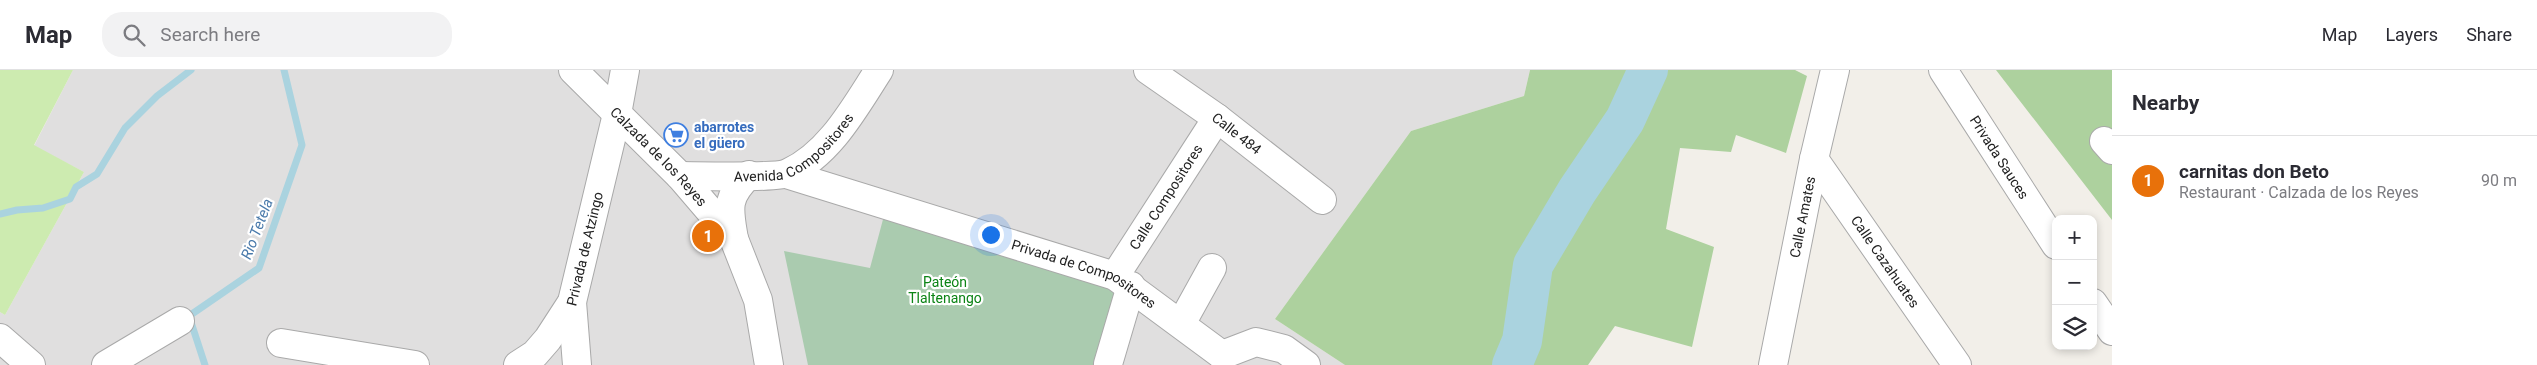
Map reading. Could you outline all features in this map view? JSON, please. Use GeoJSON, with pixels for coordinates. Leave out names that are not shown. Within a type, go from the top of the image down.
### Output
{"type":"FeatureCollection","features":[{"type":"Feature","properties":{"kind":"street","name":"Calzada de los Reyes"},"geometry":{"type":"LineString","coordinates":[[573,70],[618,107],[734,239],[758,300],[769,365]]}},
{"type":"Feature","properties":{"kind":"street","name":"Privada de Atzingo"},"geometry":{"type":"LineString","coordinates":[[518,365],[535,354],[548,339],[572,302],[625,70]]}},
{"type":"Feature","properties":{"kind":"street","name":"Avenida Compositores"},"geometry":{"type":"LineString","coordinates":[[680,176],[786,174],[824,146],[847,118],[879,70]]}},
{"type":"Feature","properties":{"kind":"street","name":"Calle 484"},"geometry":{"type":"LineString","coordinates":[[1148,70],[1217,118],[1322,200]]}},
{"type":"Feature","properties":{"kind":"street","name":"Calle Amates"},"geometry":{"type":"LineString","coordinates":[[1773,365],[1814,159],[1835,70]]}},
{"type":"Feature","properties":{"kind":"street","name":"Privada Sauces"},"geometry":{"type":"LineString","coordinates":[[1943,70],[2052,239]]}},
{"type":"Feature","properties":{"kind":"street","name":"Calle Compositores"},"geometry":{"type":"LineString","coordinates":[[1108,364],[1123,281],[1217,118]]}},
{"type":"Feature","properties":{"kind":"street","name":"Calle Cazahuates"},"geometry":{"type":"LineString","coordinates":[[1814,159],[1957,365]]}},
{"type":"Feature","properties":{"kind":"street","name":"Privada de Compositores"},"geometry":{"type":"LineString","coordinates":[[786,174],[1123,281],[1181,324],[1221,360],[1256,342],[1284,349],[1306,365]]}},
{"type":"Feature","properties":{"kind":"street"},"geometry":{"type":"LineString","coordinates":[[734,239],[729,207],[730,202],[736,187],[749,175]]}},
{"type":"Feature","properties":{"kind":"street"},"geometry":{"type":"LineString","coordinates":[[1181,324],[1212,268]]}},
{"type":"Feature","properties":{"kind":"street"},"geometry":{"type":"LineString","coordinates":[[572,302],[577,365]]}},
{"type":"Feature","properties":{"kind":"street"},"geometry":{"type":"LineString","coordinates":[[2094,305],[2112,331]]}},
{"type":"Feature","properties":{"kind":"street"},"geometry":{"type":"LineString","coordinates":[[106,365],[180,321]]}},
{"type":"Feature","properties":{"kind":"street"},"geometry":{"type":"LineString","coordinates":[[0,338],[31,365]]}},
{"type":"Feature","properties":{"kind":"street"},"geometry":{"type":"LineString","coordinates":[[281,343],[415,365]]}},
{"type":"Feature","properties":{"kind":"shaded area"},"geometry":{"type":"Polygon","coordinates":[[[73,70],[1530,70],[1524,96],[1411,131],[1275,319],[1345,365],[0,365],[0,312],[5,315],[84,172],[34,146],[73,70]]]}},
{"type":"Feature","properties":{"kind":"green space"},"geometry":{"type":"Polygon","coordinates":[[[0,70],[73,70],[34,145],[84,172],[5,315],[0,312],[0,70]]]}},
{"type":"Feature","properties":{"kind":"green space"},"geometry":{"type":"Polygon","coordinates":[[[1530,70],[1795,70],[1807,76],[1786,153],[1736,135],[1731,152],[1680,148],[1666,229],[1714,247],[1692,347],[1615,326],[1588,365],[1345,365],[1275,319],[1411,131],[1524,96],[1530,70]]]}},
{"type":"Feature","properties":{"kind":"green space"},"geometry":{"type":"Polygon","coordinates":[[[1996,70],[2112,70],[2112,220],[1996,70]]]}},
{"type":"Feature","properties":{"kind":"green space","name":"Pateón Tlaltenango"},"geometry":{"type":"Polygon","coordinates":[[[889,197],[1115,276],[1136,272],[1109,365],[808,365],[784,251],[870,268],[889,197]]]}},
{"type":"Feature","properties":{"kind":"waterway"},"geometry":{"type":"LineString","coordinates":[[0,214],[17,210],[43,208],[70,199],[76,187],[97,174],[125,128],[157,96],[191,70]]}},
{"type":"Feature","properties":{"kind":"waterway","name":"Rio Tetela"},"geometry":{"type":"LineString","coordinates":[[205,365],[189,316],[259,268],[302,145],[284,70]]}},
{"type":"Feature","properties":{"kind":"waterway"},"geometry":{"type":"LineString","coordinates":[[1512,365],[1522,341],[1533,265],[1577,191],[1625,120],[1648,70]]}},
{"type":"Feature","properties":{"kind":"place","name":"abarrotes el güero"},"geometry":{"type":"Point","coordinates":[676,135]}},
{"type":"Feature","properties":{"kind":"place","name":"carnitas don Beto"},"geometry":{"type":"Point","coordinates":[708,236]}}]}
